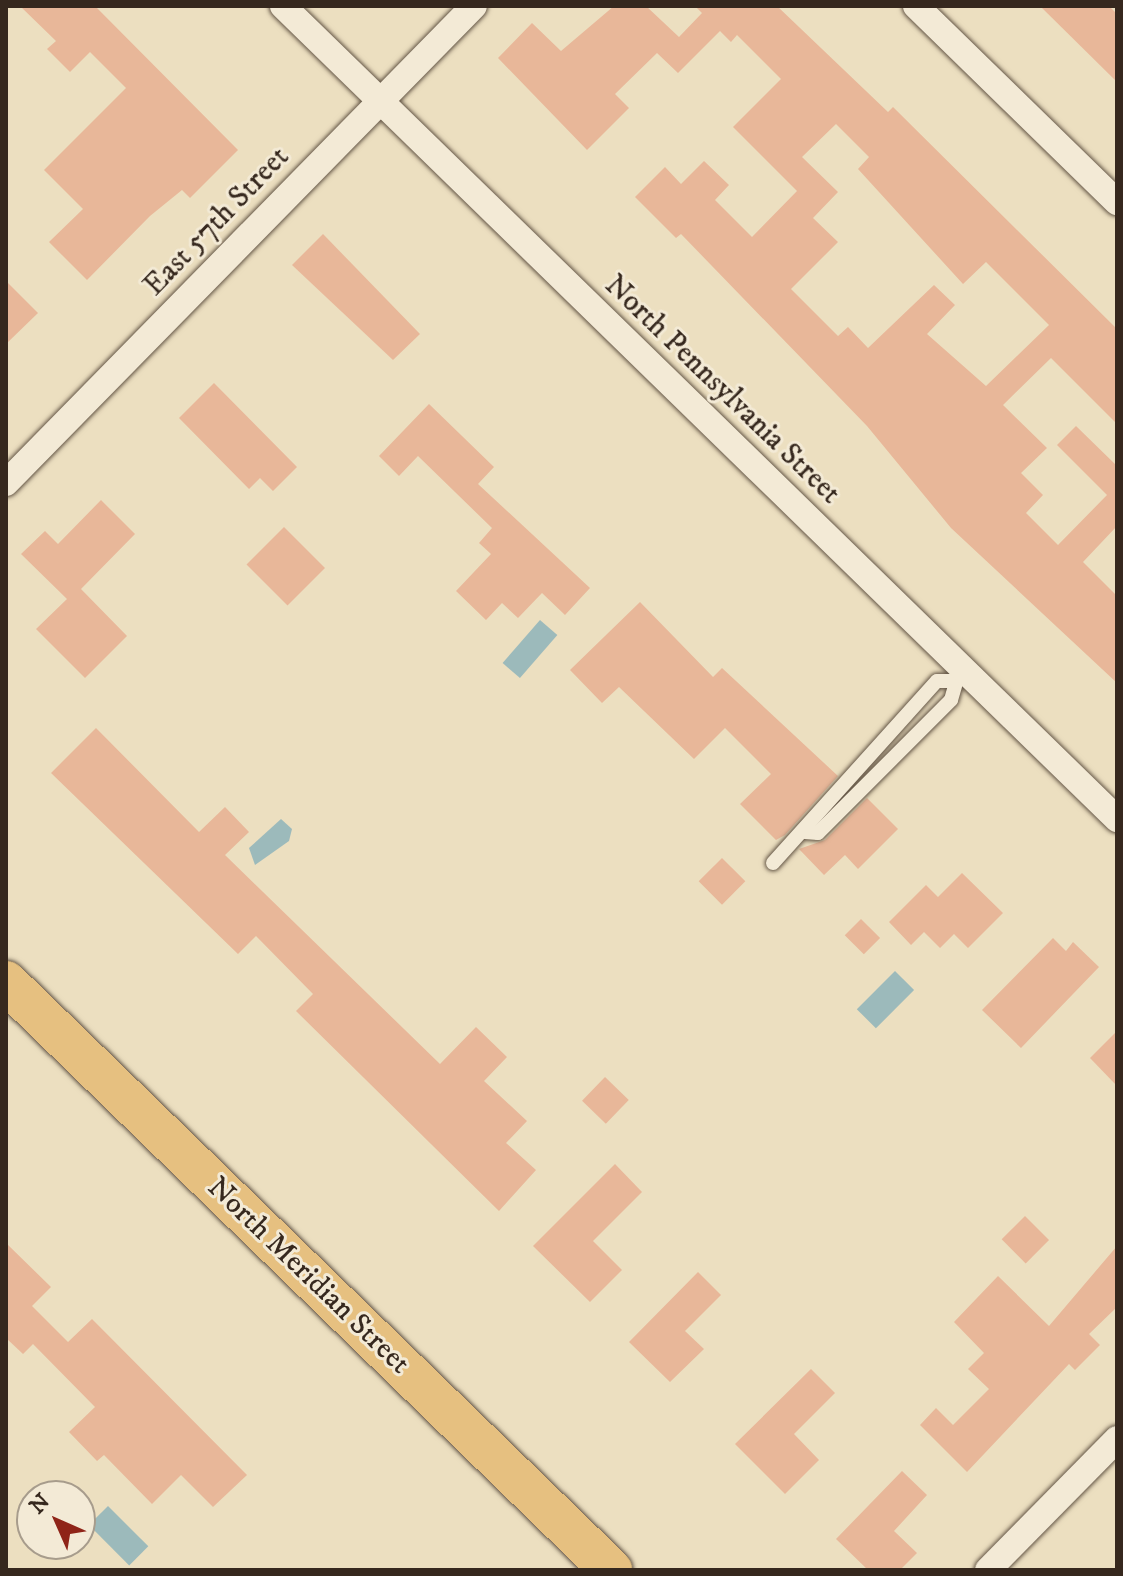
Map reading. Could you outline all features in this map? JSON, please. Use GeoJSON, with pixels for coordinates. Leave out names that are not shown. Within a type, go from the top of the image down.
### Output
{"type":"FeatureCollection","features":[{"type":"Feature","properties":{"kind":"main road","name":"North Meridian Street"},"geometry":{"type":"LineString","coordinates":[[6,982],[611,1570]]}},
{"type":"Feature","properties":{"kind":"street","name":"North Pennsylvania Street"},"geometry":{"type":"LineString","coordinates":[[283,6],[958,675],[1117,819]]}},
{"type":"Feature","properties":{"kind":"street","name":"East 57th Street"},"geometry":{"type":"LineString","coordinates":[[6,483],[474,6]]}},
{"type":"Feature","properties":{"kind":"street"},"geometry":{"type":"LineString","coordinates":[[916,6],[1117,202]]}},
{"type":"Feature","properties":{"kind":"street"},"geometry":{"type":"LineString","coordinates":[[988,1570],[1117,1439]]}},
{"type":"Feature","properties":{"kind":"lane"},"geometry":{"type":"LineString","coordinates":[[805,832],[818,833],[946,705],[958,675]]}},
{"type":"Feature","properties":{"kind":"lane"},"geometry":{"type":"LineString","coordinates":[[773,863],[805,832],[806,818],[937,681],[958,675]]}},
{"type":"Feature","properties":{"kind":"water"},"geometry":{"type":"Polygon","coordinates":[[[540,620],[557,635],[520,678],[503,663],[540,620]]]}},
{"type":"Feature","properties":{"kind":"water"},"geometry":{"type":"Polygon","coordinates":[[[281,819],[292,829],[289,841],[255,865],[249,848],[281,819]]]}},
{"type":"Feature","properties":{"kind":"water"},"geometry":{"type":"Polygon","coordinates":[[[895,971],[914,990],[876,1028],[857,1009],[895,971]]]}},
{"type":"Feature","properties":{"kind":"water"},"geometry":{"type":"Polygon","coordinates":[[[108,1506],[148,1546],[129,1565],[96,1532],[96,1518],[108,1506]]]}},
{"type":"Feature","properties":{"kind":"building"},"geometry":{"type":"Polygon","coordinates":[[[20,6],[95,6],[238,150],[190,198],[182,190],[150,216],[87,280],[49,242],[83,209],[44,170],[126,88],[90,52],[70,72],[47,49],[56,41],[20,6]]]}},
{"type":"Feature","properties":{"kind":"building"},"geometry":{"type":"Polygon","coordinates":[[[614,6],[646,6],[679,37],[702,13],[695,6],[777,6],[888,112],[893,107],[1117,329],[1117,424],[1051,358],[1003,405],[1047,448],[1021,473],[1043,495],[1026,513],[1058,545],[1107,495],[1057,445],[1076,426],[1117,466],[1117,526],[1083,562],[1117,596],[1117,683],[951,528],[867,426],[681,234],[676,238],[635,197],[665,167],[681,184],[704,161],[729,185],[715,200],[752,237],[797,191],[733,127],[781,79],[737,35],[731,42],[720,31],[678,73],[657,53],[615,94],[629,108],[587,150],[498,58],[532,23],[561,51],[614,6]],[[836,124],[802,157],[838,192],[813,218],[838,242],[791,289],[838,336],[848,327],[868,348],[934,285],[955,305],[927,334],[986,386],[1049,325],[986,262],[963,284],[858,169],[869,157],[836,124]]]}},
{"type":"Feature","properties":{"kind":"building"},"geometry":{"type":"Polygon","coordinates":[[[1040,6],[1109,6],[1117,14],[1117,82],[1040,6]]]}},
{"type":"Feature","properties":{"kind":"building"},"geometry":{"type":"Polygon","coordinates":[[[323,234],[420,334],[393,360],[292,265],[323,234]]]}},
{"type":"Feature","properties":{"kind":"building"},"geometry":{"type":"Polygon","coordinates":[[[6,281],[38,313],[6,344],[6,281]]]}},
{"type":"Feature","properties":{"kind":"building"},"geometry":{"type":"Polygon","coordinates":[[[214,383],[297,467],[273,491],[260,478],[249,489],[179,418],[214,383]]]}},
{"type":"Feature","properties":{"kind":"building"},"geometry":{"type":"Polygon","coordinates":[[[429,404],[494,467],[478,484],[590,588],[565,615],[542,593],[518,618],[502,603],[486,620],[456,591],[491,554],[479,543],[492,528],[418,456],[399,476],[379,456],[429,404]]]}},
{"type":"Feature","properties":{"kind":"building"},"geometry":{"type":"Polygon","coordinates":[[[101,500],[135,534],[81,589],[127,636],[85,678],[36,629],[67,599],[21,554],[45,531],[58,544],[101,500]]]}},
{"type":"Feature","properties":{"kind":"building"},"geometry":{"type":"Polygon","coordinates":[[[284,527],[325,568],[288,605],[247,564],[284,527]]]}},
{"type":"Feature","properties":{"kind":"building"},"geometry":{"type":"Polygon","coordinates":[[[640,602],[713,677],[722,668],[838,776],[785,835],[776,840],[740,804],[771,774],[725,728],[694,759],[619,687],[602,703],[570,670],[640,602]]]}},
{"type":"Feature","properties":{"kind":"building"},"geometry":{"type":"Polygon","coordinates":[[[96,728],[199,832],[225,807],[249,832],[225,855],[440,1064],[476,1027],[507,1057],[484,1081],[527,1121],[506,1143],[536,1170],[499,1211],[296,1011],[313,994],[256,936],[238,954],[51,773],[96,728]]]}},
{"type":"Feature","properties":{"kind":"building"},"geometry":{"type":"Polygon","coordinates":[[[867,798],[898,829],[858,869],[845,855],[824,875],[799,849],[825,840],[867,798]]]}},
{"type":"Feature","properties":{"kind":"building"},"geometry":{"type":"Polygon","coordinates":[[[722,858],[745,881],[722,905],[699,881],[722,858]]]}},
{"type":"Feature","properties":{"kind":"building"},"geometry":{"type":"Polygon","coordinates":[[[962,873],[1003,913],[968,948],[954,934],[940,948],[924,932],[911,945],[889,922],[926,885],[938,897],[962,873]]]}},
{"type":"Feature","properties":{"kind":"building"},"geometry":{"type":"Polygon","coordinates":[[[861,919],[880,938],[864,954],[845,935],[861,919]]]}},
{"type":"Feature","properties":{"kind":"building"},"geometry":{"type":"Polygon","coordinates":[[[1053,938],[1066,951],[1073,942],[1099,967],[1021,1048],[982,1010],[1053,938]]]}},
{"type":"Feature","properties":{"kind":"building"},"geometry":{"type":"Polygon","coordinates":[[[1117,1031],[1117,1086],[1090,1058],[1117,1031]]]}},
{"type":"Feature","properties":{"kind":"building"},"geometry":{"type":"Polygon","coordinates":[[[605,1077],[629,1100],[606,1124],[582,1101],[605,1077]]]}},
{"type":"Feature","properties":{"kind":"building"},"geometry":{"type":"Polygon","coordinates":[[[615,1164],[642,1192],[593,1241],[622,1270],[590,1302],[533,1246],[615,1164]]]}},
{"type":"Feature","properties":{"kind":"building"},"geometry":{"type":"Polygon","coordinates":[[[1025,1216],[1049,1240],[1026,1263],[1002,1239],[1025,1216]]]}},
{"type":"Feature","properties":{"kind":"building"},"geometry":{"type":"Polygon","coordinates":[[[6,1243],[51,1287],[32,1306],[68,1342],[92,1319],[247,1475],[213,1507],[181,1475],[152,1504],[104,1455],[97,1461],[69,1432],[95,1407],[33,1344],[23,1354],[6,1338],[6,1243]]]}},
{"type":"Feature","properties":{"kind":"building"},"geometry":{"type":"Polygon","coordinates":[[[1117,1246],[1117,1307],[1089,1334],[1100,1345],[1075,1370],[1069,1364],[967,1472],[920,1425],[936,1408],[953,1425],[989,1389],[968,1369],[984,1353],[954,1322],[998,1276],[1049,1326],[1117,1246]]]}},
{"type":"Feature","properties":{"kind":"building"},"geometry":{"type":"Polygon","coordinates":[[[698,1272],[721,1295],[685,1331],[704,1349],[670,1382],[629,1342],[698,1272]]]}},
{"type":"Feature","properties":{"kind":"building"},"geometry":{"type":"Polygon","coordinates":[[[811,1369],[835,1393],[794,1434],[819,1460],[785,1494],[735,1444],[811,1369]]]}},
{"type":"Feature","properties":{"kind":"building"},"geometry":{"type":"Polygon","coordinates":[[[902,1471],[927,1495],[894,1531],[917,1553],[900,1570],[868,1570],[836,1539],[902,1471]]]}}]}
